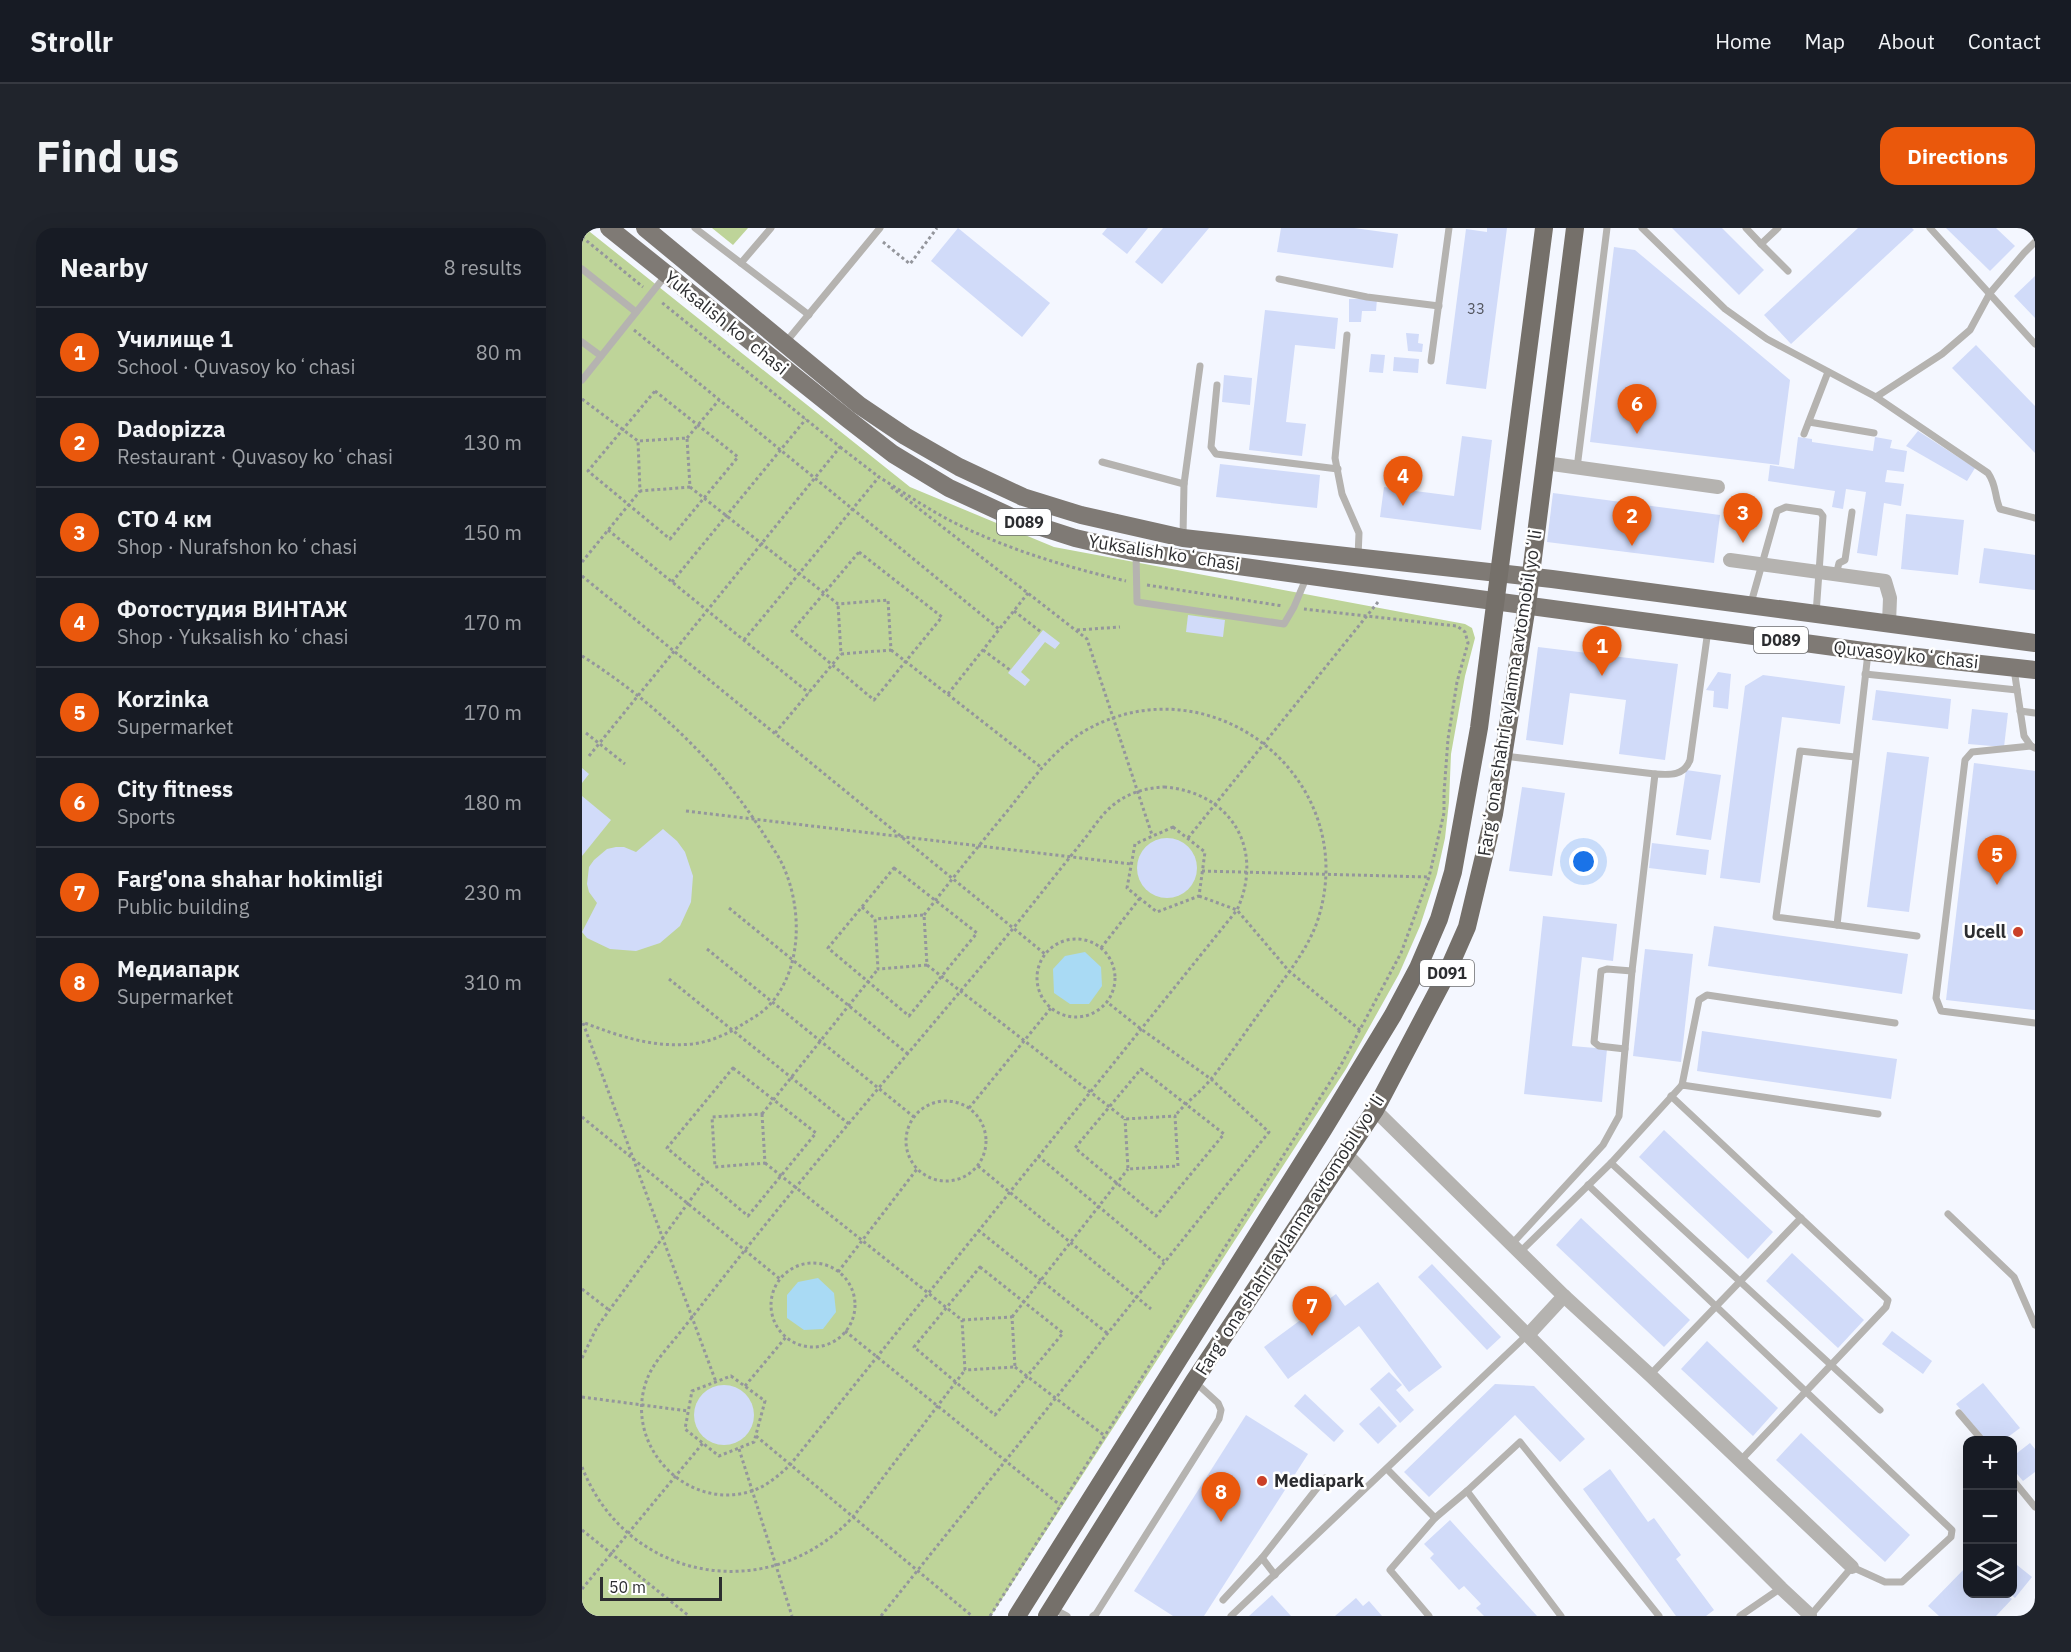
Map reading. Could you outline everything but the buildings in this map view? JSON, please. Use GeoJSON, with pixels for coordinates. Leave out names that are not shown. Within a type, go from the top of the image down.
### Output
{"type":"FeatureCollection","features":[{"type":"Feature","properties":{"kind":"highway","name":"Fargʻona shahri aylanma avtomobil yoʻli"},"geometry":{"type":"LineString","coordinates":[[1017,1616],[1393,1015],[1418,968],[1439,919],[1453,872],[1479,728],[1544,228]]}},
{"type":"Feature","properties":{"kind":"highway","name":"Fargʻona shahri aylanma avtomobil yoʻli"},"geometry":{"type":"LineString","coordinates":[[1055,1613],[1194,1381],[1375,1110],[1445,977],[1467,927],[1494,814],[1527,605],[1575,228]]}},
{"type":"Feature","properties":{"kind":"highway"},"geometry":{"type":"LineString","coordinates":[[1137,1425],[1158,1439]]}},
{"type":"Feature","properties":{"kind":"main road","name":"Yuksalish koʻchasi"},"geometry":{"type":"LineString","coordinates":[[609,228],[893,454],[949,488],[1016,519],[1075,538],[1136,552],[1527,605]]}},
{"type":"Feature","properties":{"kind":"main road","name":"Yuksalish koʻchasi"},"geometry":{"type":"LineString","coordinates":[[645,228],[859,405],[905,436],[959,467],[1023,497],[1071,512],[1183,538],[1531,577]]}},
{"type":"Feature","properties":{"kind":"main road","name":"Quvasoy koʻchasi"},"geometry":{"type":"LineString","coordinates":[[1531,577],[2035,643]]}},
{"type":"Feature","properties":{"kind":"main road","name":"Quvasoy koʻchasi"},"geometry":{"type":"LineString","coordinates":[[1527,605],[1868,651],[2035,670]]}},
{"type":"Feature","properties":{"kind":"street"},"geometry":{"type":"LineString","coordinates":[[1545,463],[1718,487]]}},
{"type":"Feature","properties":{"kind":"street"},"geometry":{"type":"LineString","coordinates":[[1730,560],[1884,581],[1890,598],[1889,623]]}},
{"type":"Feature","properties":{"kind":"street"},"geometry":{"type":"LineString","coordinates":[[1375,1110],[1564,1296],[1852,1567]]}},
{"type":"Feature","properties":{"kind":"street"},"geometry":{"type":"LineString","coordinates":[[1347,1155],[1810,1615]]}},
{"type":"Feature","properties":{"kind":"street"},"geometry":{"type":"LineString","coordinates":[[1528,1335],[1564,1296]]}},
{"type":"Feature","properties":{"kind":"lane"},"geometry":{"type":"LineString","coordinates":[[695,228],[809,315]]}},
{"type":"Feature","properties":{"kind":"lane"},"geometry":{"type":"LineString","coordinates":[[741,263],[771,228]]}},
{"type":"Feature","properties":{"kind":"lane"},"geometry":{"type":"LineString","coordinates":[[785,344],[880,228]]}},
{"type":"Feature","properties":{"kind":"lane"},"geometry":{"type":"LineString","coordinates":[[1431,361],[1449,228]]}},
{"type":"Feature","properties":{"kind":"lane"},"geometry":{"type":"LineString","coordinates":[[1577,468],[1607,228]]}},
{"type":"Feature","properties":{"kind":"lane"},"geometry":{"type":"LineString","coordinates":[[1642,228],[1725,309],[1767,339],[1876,397],[1988,473],[1995,483],[1995,498],[2000,509],[2035,518]]}},
{"type":"Feature","properties":{"kind":"lane"},"geometry":{"type":"LineString","coordinates":[[1746,228],[1788,271]]}},
{"type":"Feature","properties":{"kind":"lane"},"geometry":{"type":"LineString","coordinates":[[1761,244],[1778,228]]}},
{"type":"Feature","properties":{"kind":"lane"},"geometry":{"type":"LineString","coordinates":[[1930,228],[2035,344]]}},
{"type":"Feature","properties":{"kind":"lane"},"geometry":{"type":"LineString","coordinates":[[1876,397],[1942,354],[1970,330],[1990,292],[2035,243]]}},
{"type":"Feature","properties":{"kind":"lane"},"geometry":{"type":"LineString","coordinates":[[582,268],[636,312]]}},
{"type":"Feature","properties":{"kind":"lane"},"geometry":{"type":"LineString","coordinates":[[582,380],[666,274]]}},
{"type":"Feature","properties":{"kind":"lane"},"geometry":{"type":"LineString","coordinates":[[1279,279],[1367,297],[1439,306]]}},
{"type":"Feature","properties":{"kind":"lane"},"geometry":{"type":"LineString","coordinates":[[1347,335],[1335,458],[1342,494],[1359,533],[1358,557]]}},
{"type":"Feature","properties":{"kind":"lane"},"geometry":{"type":"LineString","coordinates":[[582,342],[601,357]]}},
{"type":"Feature","properties":{"kind":"lane"},"geometry":{"type":"LineString","coordinates":[[1183,538],[1184,484],[1200,366]]}},
{"type":"Feature","properties":{"kind":"lane"},"geometry":{"type":"LineString","coordinates":[[1804,434],[1828,372]]}},
{"type":"Feature","properties":{"kind":"lane"},"geometry":{"type":"LineString","coordinates":[[1217,385],[1212,447],[1216,454],[1338,469]]}},
{"type":"Feature","properties":{"kind":"lane"},"geometry":{"type":"LineString","coordinates":[[1809,422],[1874,433]]}},
{"type":"Feature","properties":{"kind":"lane"},"geometry":{"type":"LineString","coordinates":[[1102,462],[1184,484]]}},
{"type":"Feature","properties":{"kind":"lane"},"geometry":{"type":"LineString","coordinates":[[1750,605],[1777,511],[1786,507],[1809,510],[1820,512],[1824,516],[1816,614]]}},
{"type":"Feature","properties":{"kind":"lane"},"geometry":{"type":"LineString","coordinates":[[1836,575],[1839,563],[1845,560],[1852,512]]}},
{"type":"Feature","properties":{"kind":"lane"},"geometry":{"type":"LineString","coordinates":[[1136,552],[1137,602],[1284,624],[1294,608],[1307,575]]}},
{"type":"Feature","properties":{"kind":"lane"},"geometry":{"type":"LineString","coordinates":[[1503,756],[1655,774],[1671,775],[1681,772],[1690,760],[1708,630]]}},
{"type":"Feature","properties":{"kind":"lane"},"geometry":{"type":"LineString","coordinates":[[1838,925],[1868,651]]}},
{"type":"Feature","properties":{"kind":"lane"},"geometry":{"type":"LineString","coordinates":[[2014,667],[2024,736],[2033,747]]}},
{"type":"Feature","properties":{"kind":"lane"},"geometry":{"type":"LineString","coordinates":[[1865,674],[2017,690]]}},
{"type":"Feature","properties":{"kind":"lane"},"geometry":{"type":"LineString","coordinates":[[2020,711],[2035,713]]}},
{"type":"Feature","properties":{"kind":"lane"},"geometry":{"type":"LineString","coordinates":[[2033,747],[1972,752],[1965,760],[1936,998],[1941,1011],[2035,1023]]}},
{"type":"Feature","properties":{"kind":"lane"},"geometry":{"type":"LineString","coordinates":[[1855,757],[1800,751],[1776,917],[1917,936]]}},
{"type":"Feature","properties":{"kind":"lane"},"geometry":{"type":"LineString","coordinates":[[1515,1249],[1603,1145],[1619,1116],[1632,971],[1655,774]]}},
{"type":"Feature","properties":{"kind":"lane"},"geometry":{"type":"LineString","coordinates":[[1624,1049],[1599,1046],[1594,1042],[1601,971],[1608,969],[1632,971]]}},
{"type":"Feature","properties":{"kind":"lane"},"geometry":{"type":"LineString","coordinates":[[1515,1249],[1611,1163],[1682,1085],[1699,1000],[1707,995],[1895,1023]]}},
{"type":"Feature","properties":{"kind":"lane"},"geometry":{"type":"LineString","coordinates":[[1682,1085],[1878,1114]]}},
{"type":"Feature","properties":{"kind":"lane"},"geometry":{"type":"LineString","coordinates":[[1671,1096],[1888,1300],[1886,1307],[1833,1366],[1740,1461]]}},
{"type":"Feature","properties":{"kind":"lane"},"geometry":{"type":"LineString","coordinates":[[1611,1163],[1880,1410]]}},
{"type":"Feature","properties":{"kind":"lane"},"geometry":{"type":"LineString","coordinates":[[1588,1185],[1952,1530],[1951,1537],[1902,1581],[1885,1582],[1852,1567],[1810,1615]]}},
{"type":"Feature","properties":{"kind":"lane"},"geometry":{"type":"LineString","coordinates":[[1948,1214],[2014,1276],[2035,1325]]}},
{"type":"Feature","properties":{"kind":"lane"},"geometry":{"type":"LineString","coordinates":[[1650,1375],[1801,1218]]}},
{"type":"Feature","properties":{"kind":"lane"},"geometry":{"type":"LineString","coordinates":[[1231,1616],[1528,1335]]}},
{"type":"Feature","properties":{"kind":"lane"},"geometry":{"type":"LineString","coordinates":[[1096,1615],[1219,1419],[1221,1410],[1218,1403],[1194,1381]]}},
{"type":"Feature","properties":{"kind":"lane"},"geometry":{"type":"LineString","coordinates":[[1959,1413],[1979,1436]]}},
{"type":"Feature","properties":{"kind":"lane"},"geometry":{"type":"LineString","coordinates":[[1429,1616],[1390,1570],[1435,1518],[1520,1442],[1659,1616]]}},
{"type":"Feature","properties":{"kind":"lane"},"geometry":{"type":"LineString","coordinates":[[1387,1469],[1435,1518]]}},
{"type":"Feature","properties":{"kind":"lane"},"geometry":{"type":"LineString","coordinates":[[1223,1600],[1262,1558],[1325,1478]]}},
{"type":"Feature","properties":{"kind":"lane"},"geometry":{"type":"LineString","coordinates":[[2017,1484],[2035,1507]]}},
{"type":"Feature","properties":{"kind":"lane"},"geometry":{"type":"LineString","coordinates":[[1467,1491],[1562,1616]]}},
{"type":"Feature","properties":{"kind":"lane"},"geometry":{"type":"LineString","coordinates":[[1262,1558],[1275,1575]]}},
{"type":"Feature","properties":{"kind":"lane"},"geometry":{"type":"LineString","coordinates":[[1740,1616],[1781,1588]]}},
{"type":"Feature","properties":{"kind":"path"},"geometry":{"type":"LineString","coordinates":[[875,235],[910,264],[937,228]]}},
{"type":"Feature","properties":{"kind":"path"},"geometry":{"type":"LineString","coordinates":[[582,237],[840,447],[1087,639],[1152,835]]}},
{"type":"Feature","properties":{"kind":"path"},"geometry":{"type":"LineString","coordinates":[[627,324],[999,629]]}},
{"type":"Feature","properties":{"kind":"path"},"geometry":{"type":"LineString","coordinates":[[655,392],[698,425],[738,457],[670,539],[588,471],[655,392]]}},
{"type":"Feature","properties":{"kind":"path"},"geometry":{"type":"LineString","coordinates":[[582,399],[638,441],[687,438]]}},
{"type":"Feature","properties":{"kind":"path"},"geometry":{"type":"LineString","coordinates":[[690,487],[687,438],[719,399]]}},
{"type":"Feature","properties":{"kind":"path"},"geometry":{"type":"LineString","coordinates":[[672,582],[806,419]]}},
{"type":"Feature","properties":{"kind":"path"},"geometry":{"type":"LineString","coordinates":[[582,562],[640,491],[638,441]]}},
{"type":"Feature","properties":{"kind":"path"},"geometry":{"type":"LineString","coordinates":[[589,756],[840,447]]}},
{"type":"Feature","properties":{"kind":"path"},"geometry":{"type":"LineString","coordinates":[[744,640],[879,477]]}},
{"type":"Feature","properties":{"kind":"path"},"geometry":{"type":"LineString","coordinates":[[879,477],[950,520],[1000,543],[1062,566],[1137,583],[1294,608],[1457,626],[1465,632],[1468,643],[1458,682],[1448,739],[1443,793],[1444,813],[1429,877],[1401,953],[1341,1065],[990,1616]]}},
{"type":"Feature","properties":{"kind":"path"},"geometry":{"type":"LineString","coordinates":[[640,491],[690,487],[838,604],[888,600],[891,650]]}},
{"type":"Feature","properties":{"kind":"path"},"geometry":{"type":"LineString","coordinates":[[608,530],[809,693]]}},
{"type":"Feature","properties":{"kind":"path"},"geometry":{"type":"LineString","coordinates":[[859,552],[942,617],[906,661],[874,700],[792,631],[859,552]]}},
{"type":"Feature","properties":{"kind":"path"},"geometry":{"type":"LineString","coordinates":[[582,576],[1045,954]]}},
{"type":"Feature","properties":{"kind":"path"},"geometry":{"type":"LineString","coordinates":[[1188,838],[1390,587]]}},
{"type":"Feature","properties":{"kind":"path"},"geometry":{"type":"LineString","coordinates":[[948,694],[1028,593]]}},
{"type":"Feature","properties":{"kind":"path"},"geometry":{"type":"LineString","coordinates":[[775,733],[841,654],[838,604]]}},
{"type":"Feature","properties":{"kind":"path"},"geometry":{"type":"LineString","coordinates":[[1013,611],[1041,632]]}},
{"type":"Feature","properties":{"kind":"path"},"geometry":{"type":"LineString","coordinates":[[1075,630],[1120,627]]}},
{"type":"Feature","properties":{"kind":"path"},"geometry":{"type":"LineString","coordinates":[[841,654],[891,650],[1042,768]]}},
{"type":"Feature","properties":{"kind":"path"},"geometry":{"type":"LineString","coordinates":[[983,650],[1010,670]]}},
{"type":"Feature","properties":{"kind":"path"},"geometry":{"type":"LineString","coordinates":[[582,656],[638,695],[686,738],[754,819],[784,867],[794,897],[796,929],[793,960],[785,983],[772,1002],[761,1013],[718,1037],[693,1044],[639,1042],[582,1022]]}},
{"type":"Feature","properties":{"kind":"path"},"geometry":{"type":"LineString","coordinates":[[927,964],[924,915],[1042,768],[1070,741],[1087,730],[1113,718],[1144,711],[1184,710],[1223,720],[1242,728],[1264,743],[1288,766],[1310,799],[1323,837],[1326,874],[1319,917],[1307,944],[1211,1079],[1185,1103],[1175,1116],[1178,1166],[1128,1169]]}},
{"type":"Feature","properties":{"kind":"path"},"geometry":{"type":"LineString","coordinates":[[586,733],[625,764]]}},
{"type":"Feature","properties":{"kind":"path"},"geometry":{"type":"LineString","coordinates":[[1164,787],[1193,792],[1215,804],[1228,816],[1243,840],[1246,854],[1247,872],[1243,897],[1237,910],[790,1465],[768,1483],[752,1491],[726,1494],[697,1489],[675,1476],[662,1465],[650,1446],[643,1425],[642,1405],[646,1382],[652,1368],[745,1250],[961,991],[1101,816],[1112,806],[1138,792],[1164,787]]}},
{"type":"Feature","properties":{"kind":"path"},"geometry":{"type":"LineString","coordinates":[[686,811],[1131,864]]}},
{"type":"Feature","properties":{"kind":"path"},"geometry":{"type":"LineString","coordinates":[[1199,896],[1205,852],[1188,838],[1173,827],[1135,844],[1127,888],[1157,912],[1199,896],[1237,910],[1289,971],[1360,1030]]}},
{"type":"Feature","properties":{"kind":"path"},"geometry":{"type":"LineString","coordinates":[[894,868],[936,901],[977,933],[909,1016],[828,948],[894,868]]}},
{"type":"Feature","properties":{"kind":"path"},"geometry":{"type":"LineString","coordinates":[[1202,871],[1429,877]]}},
{"type":"Feature","properties":{"kind":"path"},"geometry":{"type":"LineString","coordinates":[[1101,948],[1140,898]]}},
{"type":"Feature","properties":{"kind":"path"},"geometry":{"type":"LineString","coordinates":[[765,1163],[762,1114],[878,969],[875,919],[862,907]]}},
{"type":"Feature","properties":{"kind":"path"},"geometry":{"type":"LineString","coordinates":[[729,908],[908,1053]]}},
{"type":"Feature","properties":{"kind":"path"},"geometry":{"type":"LineString","coordinates":[[875,919],[924,915]]}},
{"type":"Feature","properties":{"kind":"path"},"geometry":{"type":"LineString","coordinates":[[1069,939],[1088,940],[1101,948],[1110,958],[1115,975],[1114,985],[1107,1002],[1092,1013],[1083,1016],[1064,1015],[1051,1008],[1042,998],[1037,980],[1040,962],[1045,954],[1052,947],[1069,939]]}},
{"type":"Feature","properties":{"kind":"path"},"geometry":{"type":"LineString","coordinates":[[707,949],[914,1117]]}},
{"type":"Feature","properties":{"kind":"path"},"geometry":{"type":"LineString","coordinates":[[878,969],[927,964],[1125,1119],[1175,1116]]}},
{"type":"Feature","properties":{"kind":"path"},"geometry":{"type":"LineString","coordinates":[[669,979],[849,1124]]}},
{"type":"Feature","properties":{"kind":"path"},"geometry":{"type":"LineString","coordinates":[[881,1616],[1269,1132],[1211,1079],[1107,1002]]}},
{"type":"Feature","properties":{"kind":"path"},"geometry":{"type":"LineString","coordinates":[[969,1108],[1051,1008]]}},
{"type":"Feature","properties":{"kind":"path"},"geometry":{"type":"LineString","coordinates":[[582,1022],[716,1382]]}},
{"type":"Feature","properties":{"kind":"path"},"geometry":{"type":"LineString","coordinates":[[733,1068],[816,1133],[781,1176],[748,1216],[667,1148],[733,1068]]}},
{"type":"Feature","properties":{"kind":"path"},"geometry":{"type":"LineString","coordinates":[[1141,1069],[1185,1103],[1224,1134],[1156,1216],[1075,1148],[1141,1069]]}},
{"type":"Feature","properties":{"kind":"path"},"geometry":{"type":"LineString","coordinates":[[951,1101],[969,1108],[977,1115],[986,1132],[986,1151],[978,1166],[970,1174],[952,1181],[933,1180],[911,1162],[906,1143],[909,1125],[914,1117],[930,1104],[951,1101]]}},
{"type":"Feature","properties":{"kind":"path"},"geometry":{"type":"LineString","coordinates":[[762,1114],[712,1117],[715,1167],[765,1163],[962,1320],[1012,1317]]}},
{"type":"Feature","properties":{"kind":"path"},"geometry":{"type":"LineString","coordinates":[[582,1117],[780,1279]]}},
{"type":"Feature","properties":{"kind":"path"},"geometry":{"type":"LineString","coordinates":[[1015,1366],[1012,1317],[1128,1169],[1125,1119]]}},
{"type":"Feature","properties":{"kind":"path"},"geometry":{"type":"LineString","coordinates":[[1038,1156],[1164,1262]]}},
{"type":"Feature","properties":{"kind":"path"},"geometry":{"type":"LineString","coordinates":[[978,1166],[1151,1309]]}},
{"type":"Feature","properties":{"kind":"path"},"geometry":{"type":"LineString","coordinates":[[838,1272],[917,1169]]}},
{"type":"Feature","properties":{"kind":"path"},"geometry":{"type":"LineString","coordinates":[[582,1358],[597,1326],[705,1180]]}},
{"type":"Feature","properties":{"kind":"path"},"geometry":{"type":"LineString","coordinates":[[978,1230],[1107,1333]]}},
{"type":"Feature","properties":{"kind":"path"},"geometry":{"type":"LineString","coordinates":[[806,1263],[826,1265],[838,1272],[849,1283],[855,1303],[854,1312],[846,1331],[838,1338],[820,1346],[800,1344],[787,1337],[777,1326],[771,1307],[775,1287],[780,1279],[787,1271],[806,1263]]}},
{"type":"Feature","properties":{"kind":"path"},"geometry":{"type":"LineString","coordinates":[[980,1267],[1024,1302],[1063,1333],[995,1415],[914,1347],[980,1267]]}},
{"type":"Feature","properties":{"kind":"path"},"geometry":{"type":"LineString","coordinates":[[582,1289],[609,1310]]}},
{"type":"Feature","properties":{"kind":"path"},"geometry":{"type":"LineString","coordinates":[[582,1467],[597,1498],[609,1514],[627,1533],[655,1552],[692,1567],[712,1571],[752,1571],[776,1566],[810,1552],[826,1542],[853,1517],[938,1406],[965,1370],[962,1320]]}},
{"type":"Feature","properties":{"kind":"path"},"geometry":{"type":"LineString","coordinates":[[846,1331],[1078,1519]]}},
{"type":"Feature","properties":{"kind":"path"},"geometry":{"type":"LineString","coordinates":[[745,1386],[787,1337]]}},
{"type":"Feature","properties":{"kind":"path"},"geometry":{"type":"LineString","coordinates":[[965,1370],[1015,1366],[1105,1436]]}},
{"type":"Feature","properties":{"kind":"path"},"geometry":{"type":"LineString","coordinates":[[731,1376],[745,1386],[765,1401],[754,1442],[719,1456],[685,1430],[692,1391],[731,1376]]}},
{"type":"Feature","properties":{"kind":"path"},"geometry":{"type":"LineString","coordinates":[[582,1397],[688,1411]]}},
{"type":"Feature","properties":{"kind":"path"},"geometry":{"type":"LineString","coordinates":[[756,1436],[972,1616]]}},
{"type":"Feature","properties":{"kind":"path"},"geometry":{"type":"LineString","coordinates":[[582,1589],[703,1443]]}},
{"type":"Feature","properties":{"kind":"path"},"geometry":{"type":"LineString","coordinates":[[739,1448],[792,1616]]}},
{"type":"Feature","properties":{"kind":"path"},"geometry":{"type":"LineString","coordinates":[[582,1530],[689,1616]]}},
{"type":"Feature","properties":{"kind":"green space"},"geometry":{"type":"Polygon","coordinates":[[[582,228],[585,228],[910,487],[1054,547],[1465,624],[1472,628],[1475,638],[1465,676],[1451,754],[1445,838],[1437,874],[1420,926],[1399,974],[1346,1069],[991,1616],[582,1616],[582,228]]]}},
{"type":"Feature","properties":{"kind":"green space"},"geometry":{"type":"Polygon","coordinates":[[[712,228],[748,228],[733,245],[712,228]]]}},
{"type":"Feature","properties":{"kind":"water"},"geometry":{"type":"Polygon","coordinates":[[[1085,952],[1101,967],[1102,986],[1089,1004],[1070,1004],[1054,993],[1053,969],[1065,956],[1085,952]]]}},
{"type":"Feature","properties":{"kind":"water"},"geometry":{"type":"Polygon","coordinates":[[[818,1278],[834,1293],[836,1312],[823,1329],[804,1330],[787,1318],[787,1295],[798,1282],[818,1278]]]}},
{"type":"Feature","properties":{"kind":"place","name":"City fitness"},"geometry":{"type":"Point","coordinates":[1637,434]}},
{"type":"Feature","properties":{"kind":"place","name":"Фотостудия ВИНТАЖ"},"geometry":{"type":"Point","coordinates":[1403,506]}},
{"type":"Feature","properties":{"kind":"place","name":"СТО 4 км"},"geometry":{"type":"Point","coordinates":[1743,543]}},
{"type":"Feature","properties":{"kind":"place","name":"Dadopizza"},"geometry":{"type":"Point","coordinates":[1632,546]}},
{"type":"Feature","properties":{"kind":"place","name":"Училище 1"},"geometry":{"type":"Point","coordinates":[1602,676]}},
{"type":"Feature","properties":{"kind":"place","name":"Korzinka"},"geometry":{"type":"Point","coordinates":[1997,885]}},
{"type":"Feature","properties":{"kind":"place","name":"Ucell"},"geometry":{"type":"Point","coordinates":[2018,932]}},
{"type":"Feature","properties":{"kind":"place","name":"Farg'ona shahar hokimligi"},"geometry":{"type":"Point","coordinates":[1312,1336]}},
{"type":"Feature","properties":{"kind":"place","name":"Mediapark"},"geometry":{"type":"Point","coordinates":[1262,1481]}},
{"type":"Feature","properties":{"kind":"place","name":"Медиапарк"},"geometry":{"type":"Point","coordinates":[1221,1522]}}]}
